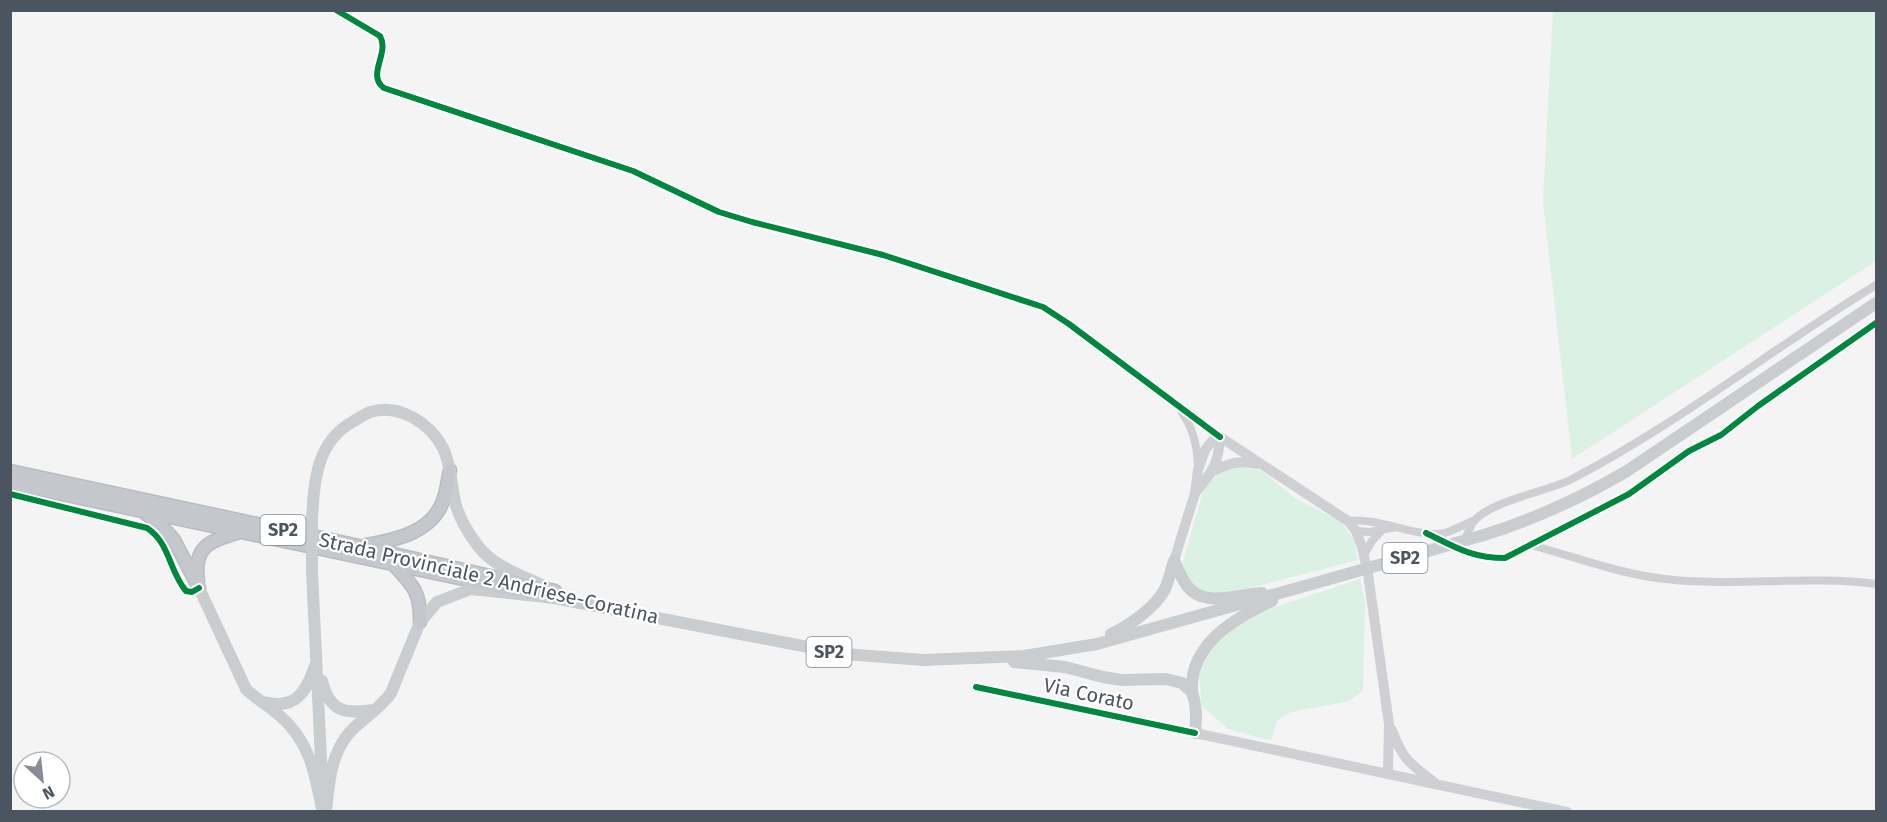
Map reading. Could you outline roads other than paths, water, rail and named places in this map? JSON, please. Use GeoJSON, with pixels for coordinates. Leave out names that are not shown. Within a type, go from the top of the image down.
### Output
{"type":"FeatureCollection","features":[{"type":"Feature","properties":{"kind":"highway"},"geometry":{"type":"LineString","coordinates":[[359,546],[413,534],[432,519],[444,501],[450,470]]}},
{"type":"Feature","properties":{"kind":"highway","name":"Strada Provinciale 2 Andriese-Coratina"},"geometry":{"type":"LineString","coordinates":[[10,471],[359,546],[555,594]]}},
{"type":"Feature","properties":{"kind":"highway","name":"Strada Provinciale 2 Andriese-Coratina"},"geometry":{"type":"LineString","coordinates":[[10,483],[393,564],[555,594]]}},
{"type":"Feature","properties":{"kind":"highway"},"geometry":{"type":"LineString","coordinates":[[141,511],[159,524],[174,540],[199,588]]}},
{"type":"Feature","properties":{"kind":"highway"},"geometry":{"type":"LineString","coordinates":[[199,588],[196,567],[206,546],[216,539],[241,532]]}},
{"type":"Feature","properties":{"kind":"highway"},"geometry":{"type":"LineString","coordinates":[[393,564],[418,595],[420,622]]}},
{"type":"Feature","properties":{"kind":"main road","name":"Strada Provinciale 2 Andriese-Coratina"},"geometry":{"type":"LineString","coordinates":[[555,594],[686,625],[844,654],[913,660],[974,660],[1024,656],[1073,648],[1136,634],[1484,535],[1540,516],[1584,496],[1627,471],[1876,303]]}},
{"type":"Feature","properties":{"kind":"main road"},"geometry":{"type":"LineString","coordinates":[[324,812],[312,572],[312,520],[316,473],[326,446],[344,427],[371,412],[395,411],[415,418],[432,432],[443,449],[450,470],[456,504],[465,526],[480,548],[498,564],[555,594]]}},
{"type":"Feature","properties":{"kind":"main road"},"geometry":{"type":"LineString","coordinates":[[1220,437],[1348,521],[1356,531],[1364,555],[1389,724],[1388,774]]}},
{"type":"Feature","properties":{"kind":"main road"},"geometry":{"type":"LineString","coordinates":[[1073,648],[1125,628],[1164,591],[1195,493],[1198,470],[1205,450],[1212,441],[1220,437]]}},
{"type":"Feature","properties":{"kind":"main road"},"geometry":{"type":"LineString","coordinates":[[1195,493],[1213,471],[1219,454],[1220,437]]}},
{"type":"Feature","properties":{"kind":"main road"},"geometry":{"type":"LineString","coordinates":[[1213,471],[1230,463],[1243,461],[1267,466]]}},
{"type":"Feature","properties":{"kind":"main road"},"geometry":{"type":"LineString","coordinates":[[1174,561],[1188,587],[1203,597],[1217,598],[1248,593],[1284,592]]}},
{"type":"Feature","properties":{"kind":"main road"},"geometry":{"type":"LineString","coordinates":[[1195,733],[1197,716],[1192,692],[1194,671],[1199,656],[1209,642],[1221,631],[1258,608],[1309,585]]}},
{"type":"Feature","properties":{"kind":"main road"},"geometry":{"type":"LineString","coordinates":[[199,588],[246,689],[257,700],[279,714],[295,730],[307,748],[314,766],[324,812]]}},
{"type":"Feature","properties":{"kind":"main road"},"geometry":{"type":"LineString","coordinates":[[324,812],[330,771],[336,752],[351,732],[391,693],[420,622],[437,602],[471,589],[555,594]]}},
{"type":"Feature","properties":{"kind":"main road"},"geometry":{"type":"LineString","coordinates":[[257,700],[285,704],[299,697],[310,682],[317,660]]}},
{"type":"Feature","properties":{"kind":"main road"},"geometry":{"type":"LineString","coordinates":[[317,660],[326,695],[336,707],[351,713],[375,710]]}},
{"type":"Feature","properties":{"kind":"main road"},"geometry":{"type":"LineString","coordinates":[[974,660],[1065,667],[1122,680],[1166,679],[1182,683],[1192,692]]}},
{"type":"Feature","properties":{"kind":"main road"},"geometry":{"type":"LineString","coordinates":[[1389,724],[1401,753],[1412,766],[1436,784]]}},
{"type":"Feature","properties":{"kind":"main road","name":"Via Corato"},"geometry":{"type":"LineString","coordinates":[[1195,733],[1567,812]]}},
{"type":"Feature","properties":{"kind":"main road"},"geometry":{"type":"LineString","coordinates":[[1388,774],[1399,763],[1401,753]]}},
{"type":"Feature","properties":{"kind":"street"},"geometry":{"type":"LineString","coordinates":[[336,10],[380,36],[384,45],[376,76],[378,84],[384,88],[633,171],[719,212],[883,255],[1043,308],[1069,324],[1220,437]]}},
{"type":"Feature","properties":{"kind":"street"},"geometry":{"type":"LineString","coordinates":[[1348,521],[1362,519],[1426,533],[1443,533],[1475,520],[1498,506],[1567,481],[1622,451],[1702,401],[1876,285]]}},
{"type":"Feature","properties":{"kind":"street"},"geometry":{"type":"LineString","coordinates":[[1426,533],[1469,553],[1485,558],[1505,558],[1629,494],[1689,451],[1721,435],[1758,406],[1876,323]]}},
{"type":"Feature","properties":{"kind":"street"},"geometry":{"type":"LineString","coordinates":[[1178,407],[1188,422],[1197,445],[1198,470]]}},
{"type":"Feature","properties":{"kind":"street"},"geometry":{"type":"LineString","coordinates":[[10,494],[147,528],[163,543],[180,584],[186,591],[192,592],[199,588]]}},
{"type":"Feature","properties":{"kind":"street"},"geometry":{"type":"LineString","coordinates":[[1469,553],[1464,541],[1475,520]]}},
{"type":"Feature","properties":{"kind":"street"},"geometry":{"type":"LineString","coordinates":[[1356,531],[1397,527]]}},
{"type":"Feature","properties":{"kind":"street"},"geometry":{"type":"LineString","coordinates":[[1364,555],[1382,530]]}},
{"type":"Feature","properties":{"kind":"street"},"geometry":{"type":"LineString","coordinates":[[1531,545],[1626,572],[1664,579],[1727,582],[1847,580],[1876,585]]}},
{"type":"Feature","properties":{"kind":"street","name":"Via Corato"},"geometry":{"type":"LineString","coordinates":[[976,687],[1195,733]]}}]}
